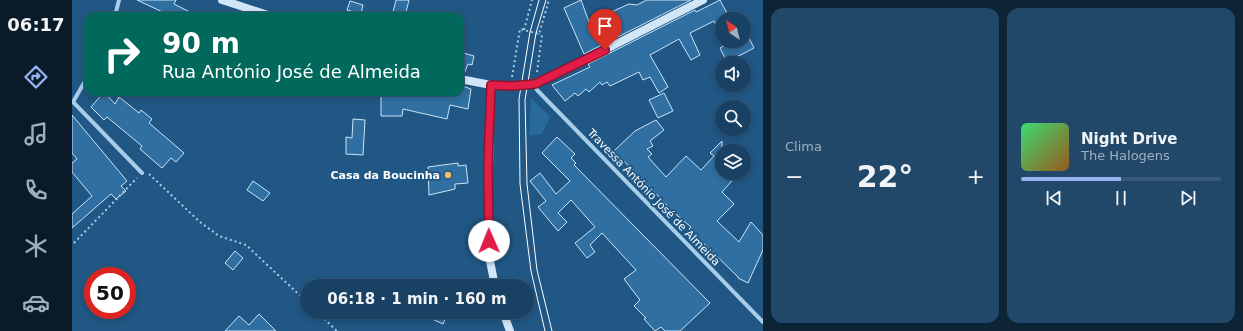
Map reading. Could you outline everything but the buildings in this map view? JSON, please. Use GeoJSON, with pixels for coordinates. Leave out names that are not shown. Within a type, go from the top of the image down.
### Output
{"type":"FeatureCollection","features":[{"type":"Feature","properties":{"kind":"main road"},"geometry":{"type":"LineString","coordinates":[[222,0],[259,12]]}},
{"type":"Feature","properties":{"kind":"main road"},"geometry":{"type":"LineString","coordinates":[[464,80],[491,85],[512,86],[534,84],[700,0]]}},
{"type":"Feature","properties":{"kind":"main road"},"geometry":{"type":"LineString","coordinates":[[491,85],[488,217],[489,256],[494,279]]}},
{"type":"Feature","properties":{"kind":"main road"},"geometry":{"type":"LineString","coordinates":[[506,319],[510,331]]}},
{"type":"Feature","properties":{"kind":"street"},"geometry":{"type":"LineString","coordinates":[[116,12],[119,0]]}},
{"type":"Feature","properties":{"kind":"street"},"geometry":{"type":"LineString","coordinates":[[84,83],[73,102],[142,173]]}},
{"type":"Feature","properties":{"kind":"street","name":"Travessa António José de Almeida"},"geometry":{"type":"LineString","coordinates":[[534,84],[537,90],[763,322]]}},
{"type":"Feature","properties":{"kind":"path"},"geometry":{"type":"LineString","coordinates":[[524,30],[532,0]]}},
{"type":"Feature","properties":{"kind":"path"},"geometry":{"type":"LineString","coordinates":[[539,34],[549,0]]}},
{"type":"Feature","properties":{"kind":"path"},"geometry":{"type":"LineString","coordinates":[[513,69],[520,29],[542,35],[537,69]]}},
{"type":"Feature","properties":{"kind":"path"},"geometry":{"type":"LineString","coordinates":[[74,243],[142,173],[151,174],[200,222],[219,236],[246,245],[300,295]]}},
{"type":"Feature","properties":{"kind":"path"},"geometry":{"type":"LineString","coordinates":[[324,319],[337,331]]}},
{"type":"Feature","properties":{"kind":"shaded area"},"geometry":{"type":"Polygon","coordinates":[[[531,98],[550,117],[542,134],[529,136],[531,98]]]}},
{"type":"Feature","properties":{"kind":"tram line"},"geometry":{"type":"LineString","coordinates":[[539,0],[530,32],[519,99],[520,184],[531,271],[545,331]]}},
{"type":"Feature","properties":{"kind":"tram line"},"geometry":{"type":"LineString","coordinates":[[546,0],[536,33],[525,100],[527,184],[537,270],[552,331]]}},
{"type":"Feature","properties":{"kind":"place","name":"Casa da Boucinha"},"geometry":{"type":"Point","coordinates":[448,175]}},
{"type":"Feature","properties":{"kind":"route"},"geometry":{"type":"LineString","coordinates":[[489,241],[488,165],[491,85],[512,86],[535,84],[605,50]]}}]}
